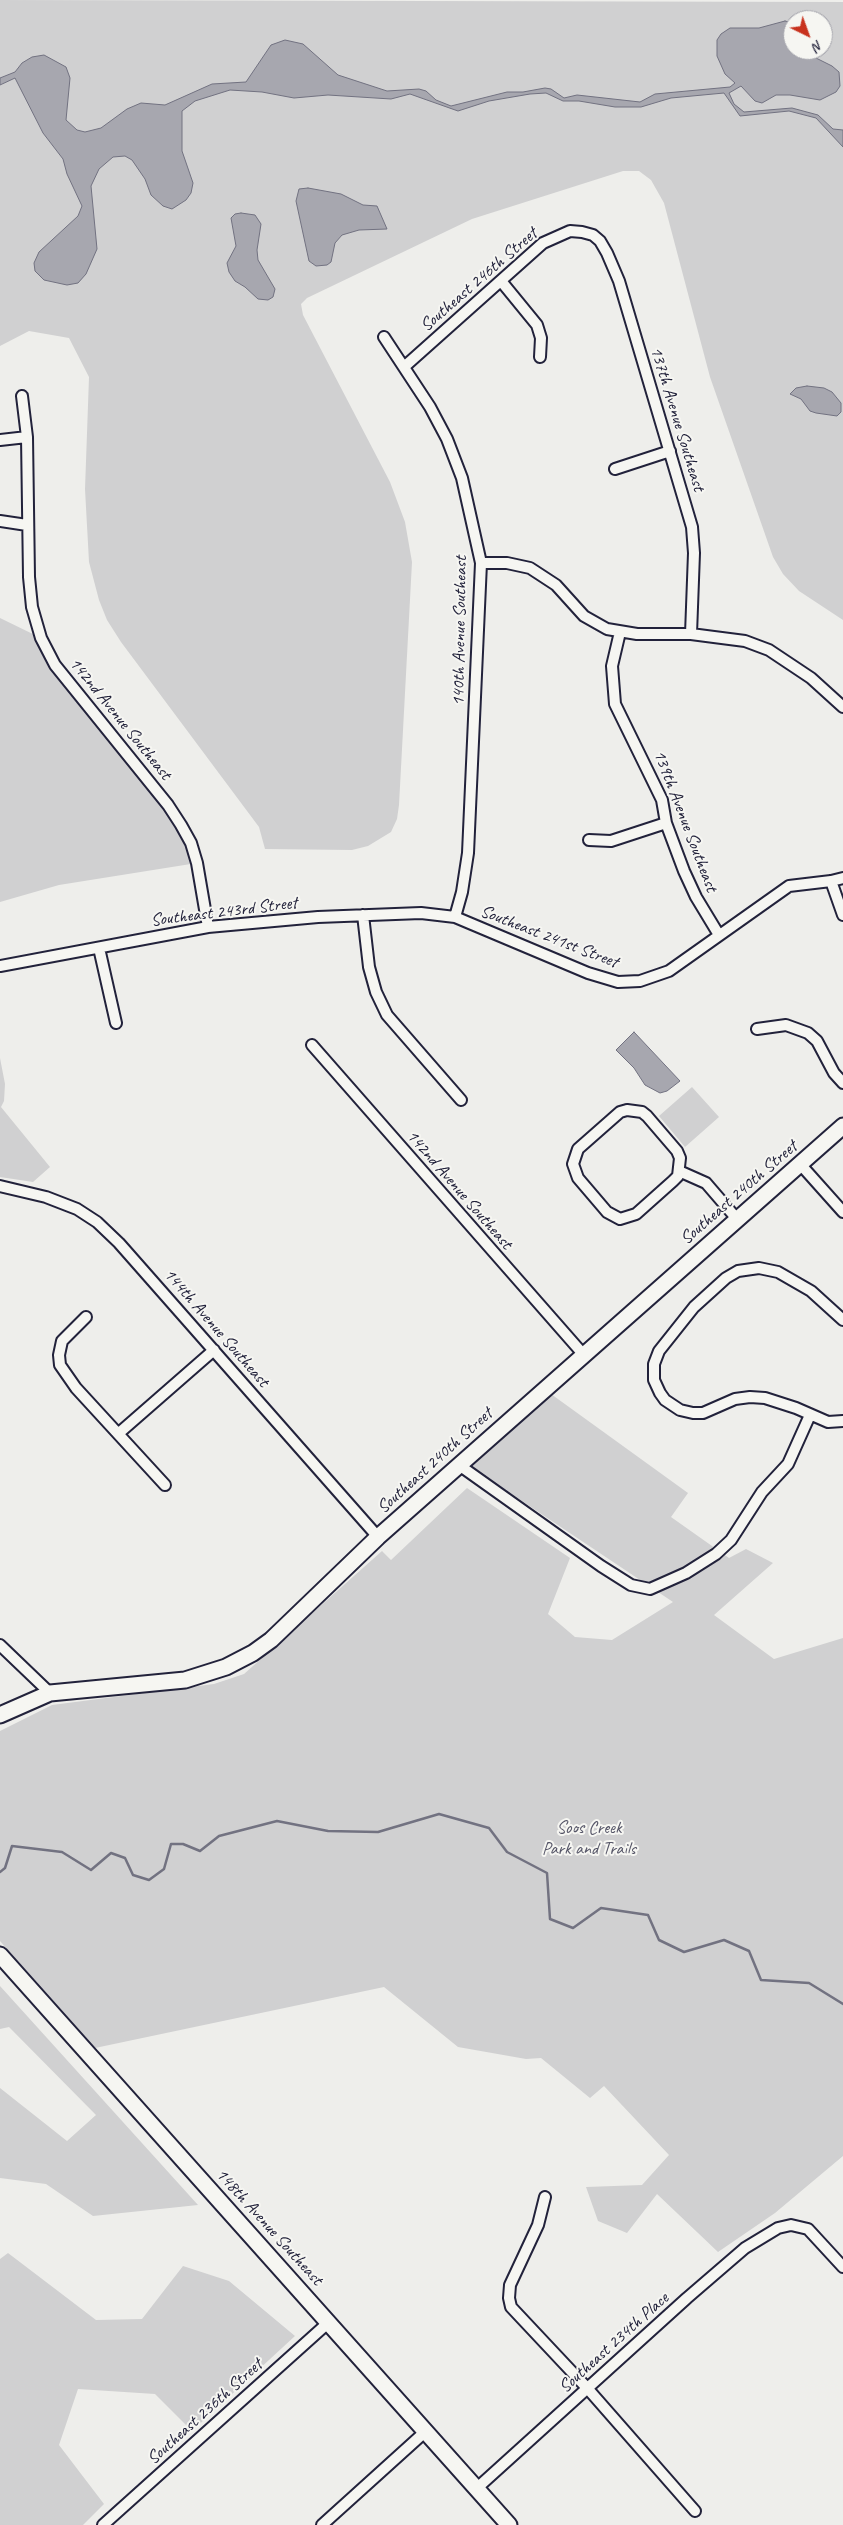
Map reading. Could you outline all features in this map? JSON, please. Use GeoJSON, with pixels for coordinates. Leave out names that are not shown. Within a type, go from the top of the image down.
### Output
{"type":"FeatureCollection","features":[{"type":"Feature","properties":{"kind":"main road","name":"Southeast 240th Street"},"geometry":{"type":"LineString","coordinates":[[0,1715],[50,1693],[185,1680],[226,1668],[253,1654],[271,1640],[378,1537],[843,1126]]}},
{"type":"Feature","properties":{"kind":"main road","name":"148th Avenue Southeast"},"geometry":{"type":"LineString","coordinates":[[0,1955],[509,2525]]}},
{"type":"Feature","properties":{"kind":"street","name":"Southeast 246th Street"},"geometry":{"type":"LineString","coordinates":[[404,367],[543,243],[570,231],[582,232]]}},
{"type":"Feature","properties":{"kind":"street","name":"137th Avenue Southeast"},"geometry":{"type":"LineString","coordinates":[[582,232],[600,241],[613,265],[692,527],[694,553],[691,634]]}},
{"type":"Feature","properties":{"kind":"street"},"geometry":{"type":"LineString","coordinates":[[501,281],[537,325],[541,338],[540,357]]}},
{"type":"Feature","properties":{"kind":"street","name":"140th Avenue Southeast"},"geometry":{"type":"LineString","coordinates":[[384,337],[430,407],[450,446],[468,498],[481,563],[468,853],[462,892],[455,917]]}},
{"type":"Feature","properties":{"kind":"street","name":"142nd Avenue Southeast"},"geometry":{"type":"LineString","coordinates":[[22,396],[27,437],[27,525],[32,607],[40,638],[55,665],[168,804],[182,825],[197,862],[208,927]]}},
{"type":"Feature","properties":{"kind":"street"},"geometry":{"type":"LineString","coordinates":[[0,440],[27,437]]}},
{"type":"Feature","properties":{"kind":"street"},"geometry":{"type":"LineString","coordinates":[[616,469],[670,451]]}},
{"type":"Feature","properties":{"kind":"street"},"geometry":{"type":"LineString","coordinates":[[0,520],[27,525]]}},
{"type":"Feature","properties":{"kind":"street"},"geometry":{"type":"LineString","coordinates":[[481,563],[507,563],[530,568],[556,585],[590,620],[607,629],[620,632],[691,634],[745,642],[769,650],[811,678],[843,707]]}},
{"type":"Feature","properties":{"kind":"street","name":"139th Avenue Southeast"},"geometry":{"type":"LineString","coordinates":[[620,632],[612,666],[615,704],[662,800],[666,824],[696,897],[719,935]]}},
{"type":"Feature","properties":{"kind":"street"},"geometry":{"type":"LineString","coordinates":[[589,840],[610,841],[666,824]]}},
{"type":"Feature","properties":{"kind":"street","name":"Southeast 241st Street"},"geometry":{"type":"LineString","coordinates":[[455,917],[588,972],[618,982],[640,981],[658,977],[669,971],[789,886],[798,883],[832,881],[843,878]]}},
{"type":"Feature","properties":{"kind":"street"},"geometry":{"type":"LineString","coordinates":[[832,881],[843,915]]}},
{"type":"Feature","properties":{"kind":"street","name":"Southeast 243rd Street"},"geometry":{"type":"LineString","coordinates":[[0,966],[208,927],[318,917],[364,915],[421,913],[455,917]]}},
{"type":"Feature","properties":{"kind":"street"},"geometry":{"type":"LineString","coordinates":[[364,915],[369,967],[376,992],[387,1016],[461,1100]]}},
{"type":"Feature","properties":{"kind":"street"},"geometry":{"type":"LineString","coordinates":[[99,948],[116,1023]]}},
{"type":"Feature","properties":{"kind":"street"},"geometry":{"type":"LineString","coordinates":[[757,1029],[786,1025],[808,1033],[817,1041],[834,1073],[843,1083]]}},
{"type":"Feature","properties":{"kind":"street","name":"142nd Avenue Southeast"},"geometry":{"type":"LineString","coordinates":[[312,1045],[583,1354]]}},
{"type":"Feature","properties":{"kind":"street"},"geometry":{"type":"LineString","coordinates":[[635,1110],[647,1116],[677,1151],[680,1158],[679,1171],[673,1181],[636,1214],[620,1219],[607,1212],[578,1178],[573,1164],[578,1149],[620,1112],[635,1110]]}},
{"type":"Feature","properties":{"kind":"street"},"geometry":{"type":"LineString","coordinates":[[801,1165],[843,1212]]}},
{"type":"Feature","properties":{"kind":"street"},"geometry":{"type":"LineString","coordinates":[[679,1171],[706,1183],[737,1219]]}},
{"type":"Feature","properties":{"kind":"street","name":"144th Avenue Southeast"},"geometry":{"type":"LineString","coordinates":[[0,1186],[46,1197],[77,1209],[97,1222],[119,1243],[378,1537]]}},
{"type":"Feature","properties":{"kind":"street"},"geometry":{"type":"LineString","coordinates":[[843,1320],[811,1291],[778,1272],[758,1268],[738,1271],[726,1278],[694,1307],[659,1351],[654,1364],[654,1380],[665,1400],[680,1410],[703,1413],[735,1399],[750,1396],[780,1403],[828,1422],[843,1421]]}},
{"type":"Feature","properties":{"kind":"street"},"geometry":{"type":"LineString","coordinates":[[86,1317],[62,1341],[59,1355],[60,1365],[76,1388],[165,1485]]}},
{"type":"Feature","properties":{"kind":"street"},"geometry":{"type":"LineString","coordinates":[[119,1433],[214,1350]]}},
{"type":"Feature","properties":{"kind":"street"},"geometry":{"type":"LineString","coordinates":[[459,1465],[631,1585],[650,1589],[667,1583],[716,1554],[731,1540],[762,1492],[788,1464],[810,1415]]}},
{"type":"Feature","properties":{"kind":"street"},"geometry":{"type":"LineString","coordinates":[[0,1645],[50,1693]]}},
{"type":"Feature","properties":{"kind":"street"},"geometry":{"type":"LineString","coordinates":[[544,2197],[538,2225],[510,2285],[509,2298],[512,2307],[588,2389],[694,2511]]}},
{"type":"Feature","properties":{"kind":"street","name":"Southeast 234th Place"},"geometry":{"type":"LineString","coordinates":[[476,2488],[745,2248],[778,2228],[791,2225],[808,2229],[843,2267]]}},
{"type":"Feature","properties":{"kind":"street","name":"Southeast 236th Street"},"geometry":{"type":"LineString","coordinates":[[103,2525],[329,2322]]}},
{"type":"Feature","properties":{"kind":"street"},"geometry":{"type":"LineString","coordinates":[[322,2525],[426,2431]]}},
{"type":"Feature","properties":{"kind":"green space"},"geometry":{"type":"Polygon","coordinates":[[[0,0],[843,2],[843,620],[799,591],[783,574],[773,557],[710,377],[664,203],[651,180],[639,171],[623,171],[472,219],[307,298],[301,304],[303,315],[390,482],[405,522],[412,562],[397,819],[391,832],[368,846],[352,850],[265,849],[259,827],[121,642],[107,620],[99,600],[89,562],[85,489],[89,377],[69,338],[29,331],[0,346],[0,0]]]}},
{"type":"Feature","properties":{"kind":"green space"},"geometry":{"type":"Polygon","coordinates":[[[0,618],[41,638],[168,805],[197,863],[59,885],[0,902],[0,618]]]}},
{"type":"Feature","properties":{"kind":"green space"},"geometry":{"type":"Polygon","coordinates":[[[0,1058],[5,1084],[4,1101],[1,1107],[50,1167],[33,1182],[0,1177],[0,1058]]]}},
{"type":"Feature","properties":{"kind":"green space"},"geometry":{"type":"Polygon","coordinates":[[[692,1087],[719,1117],[685,1147],[659,1116],[692,1087]]]}},
{"type":"Feature","properties":{"kind":"green space","name":"Soos Creek Park and Trails"},"geometry":{"type":"Polygon","coordinates":[[[551,1394],[688,1493],[671,1517],[729,1558],[746,1549],[773,1563],[714,1615],[774,1659],[843,1638],[843,2156],[775,2213],[718,2252],[657,2194],[627,2233],[598,2221],[586,2187],[642,2185],[669,2155],[604,2086],[590,2098],[541,2058],[526,2059],[458,2047],[384,1987],[95,2048],[0,1941],[0,1731],[52,1705],[214,1684],[244,1674],[382,1551],[391,1560],[467,1488],[570,1558],[548,1614],[575,1637],[612,1640],[673,1602],[471,1467],[551,1394]]]}},
{"type":"Feature","properties":{"kind":"green space"},"geometry":{"type":"Polygon","coordinates":[[[0,1986],[198,2205],[93,2216],[46,2184],[0,2178],[0,2088],[67,2141],[96,2115],[9,2027],[0,2029],[0,1986]]]}},
{"type":"Feature","properties":{"kind":"green space"},"geometry":{"type":"Polygon","coordinates":[[[8,2253],[96,2320],[142,2319],[183,2266],[229,2281],[295,2336],[192,2431],[155,2394],[78,2389],[59,2445],[104,2504],[83,2525],[0,2525],[0,2259],[8,2253]]]}},
{"type":"Feature","properties":{"kind":"shaded area"},"geometry":{"type":"Polygon","coordinates":[[[783,22],[783,60],[820,60],[839,72],[840,86],[836,92],[820,100],[790,95],[776,95],[762,103],[755,101],[741,86],[729,93],[734,104],[744,112],[792,108],[818,115],[833,129],[843,130],[843,147],[816,118],[789,111],[740,116],[724,93],[671,98],[641,107],[615,107],[579,101],[563,101],[546,93],[530,94],[489,101],[458,111],[410,94],[391,99],[328,95],[294,98],[262,92],[230,90],[195,101],[182,111],[182,151],[193,183],[191,193],[186,200],[172,209],[163,206],[151,195],[145,179],[132,160],[125,156],[113,157],[99,169],[91,186],[97,249],[86,274],[78,283],[67,285],[44,280],[35,271],[34,263],[39,252],[78,216],[82,206],[67,174],[63,159],[43,133],[15,78],[0,85],[0,78],[15,72],[22,63],[32,57],[44,55],[66,67],[70,78],[66,120],[77,130],[85,132],[101,128],[127,109],[141,103],[165,105],[212,84],[246,82],[271,45],[285,40],[303,44],[338,75],[387,91],[419,89],[426,91],[436,100],[451,106],[507,92],[523,92],[545,88],[551,89],[564,98],[577,95],[640,102],[655,94],[730,87],[735,83],[725,74],[717,56],[717,40],[721,34],[730,28],[759,28],[783,22]]]}},
{"type":"Feature","properties":{"kind":"shaded area"},"geometry":{"type":"Polygon","coordinates":[[[308,188],[341,194],[363,205],[377,206],[387,229],[359,230],[342,235],[335,243],[331,262],[327,265],[316,266],[309,261],[296,201],[299,189],[308,188]]]}},
{"type":"Feature","properties":{"kind":"shaded area"},"geometry":{"type":"Polygon","coordinates":[[[235,214],[255,215],[261,224],[257,250],[258,260],[275,289],[273,297],[268,300],[258,299],[235,281],[229,272],[227,263],[236,246],[231,218],[235,214]]]}},
{"type":"Feature","properties":{"kind":"shaded area"},"geometry":{"type":"Polygon","coordinates":[[[807,386],[824,388],[832,392],[841,403],[841,412],[837,416],[810,411],[801,399],[790,394],[796,388],[807,386]]]}},
{"type":"Feature","properties":{"kind":"shaded area"},"geometry":{"type":"Polygon","coordinates":[[[634,1032],[680,1081],[667,1091],[660,1093],[645,1085],[634,1068],[616,1050],[634,1032]]]}},
{"type":"Feature","properties":{"kind":"waterway"},"geometry":{"type":"LineString","coordinates":[[0,1872],[5,1868],[12,1846],[62,1852],[91,1870],[111,1853],[125,1858],[133,1875],[149,1880],[164,1869],[171,1844],[183,1844],[200,1851],[219,1836],[277,1821],[328,1831],[378,1832],[439,1814],[489,1828],[507,1852],[547,1873],[550,1919],[573,1928],[601,1908],[648,1915],[659,1940],[684,1952],[724,1940],[749,1951],[761,1980],[809,1983],[843,2004]]}}]}
